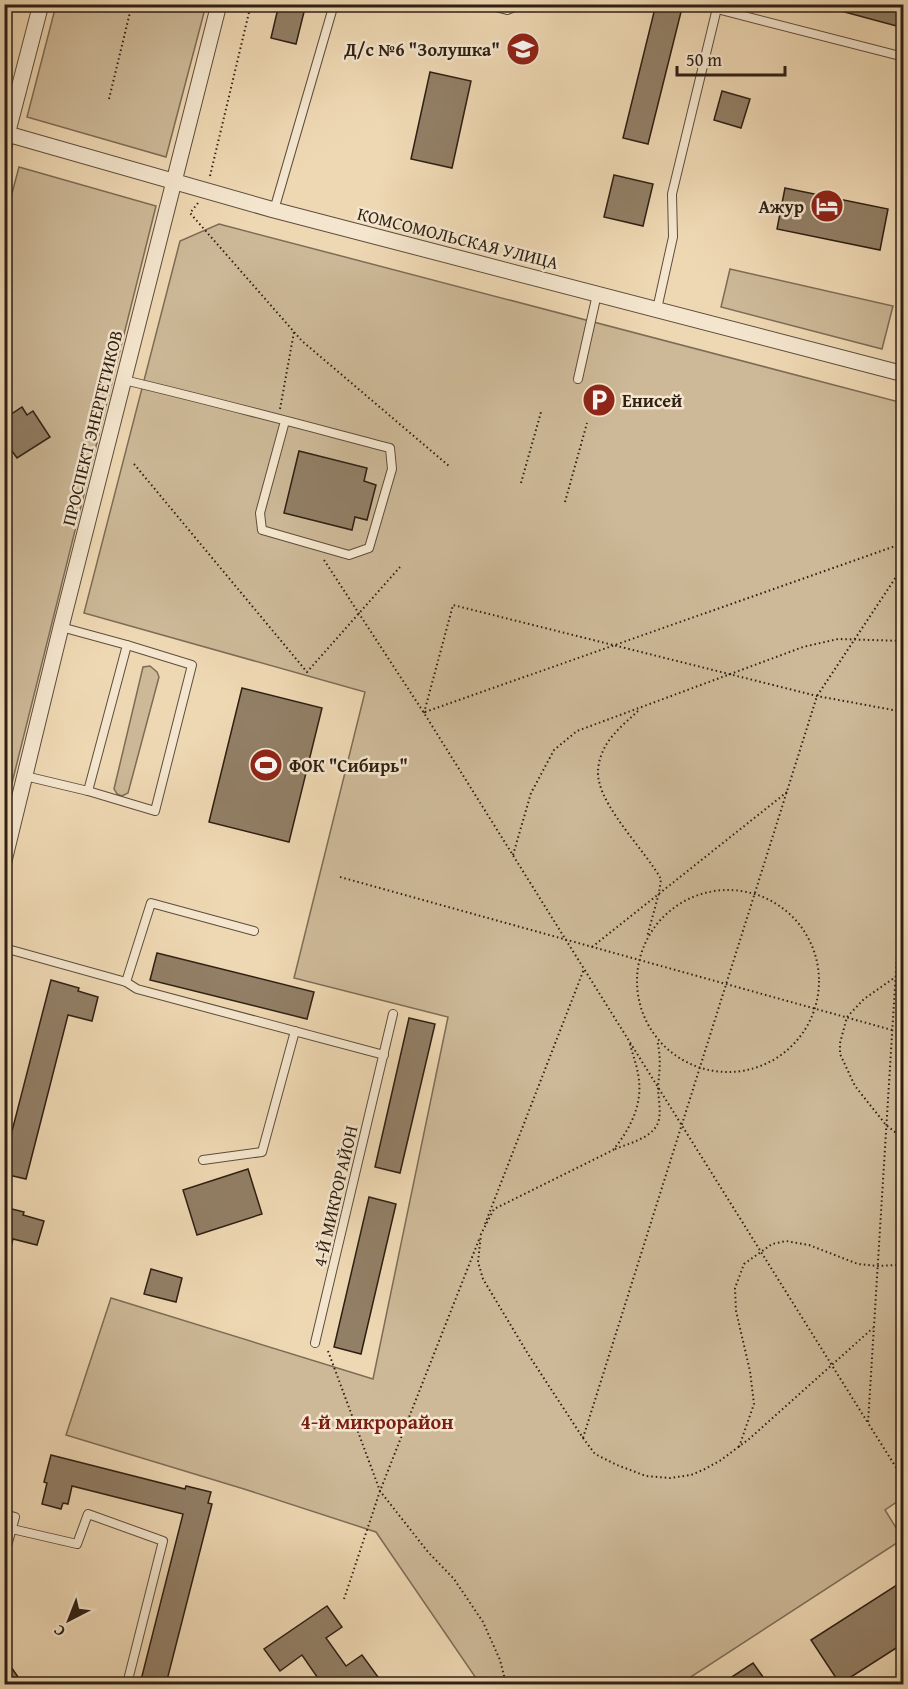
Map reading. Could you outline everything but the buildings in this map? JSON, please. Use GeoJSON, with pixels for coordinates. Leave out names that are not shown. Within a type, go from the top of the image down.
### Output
{"type":"FeatureCollection","features":[{"type":"Feature","properties":{"kind":"street"},"geometry":{"type":"LineString","coordinates":[[6,138],[41,4]]}},
{"type":"Feature","properties":{"kind":"street","name":"ПРОСПЕКТ ЭНЕРГЕТИКОВ"},"geometry":{"type":"LineString","coordinates":[[4,861],[10,815],[25,776],[219,4]]}},
{"type":"Feature","properties":{"kind":"street","name":"КОМСОМОЛЬСКАЯ УЛИЦА"},"geometry":{"type":"LineString","coordinates":[[6,138],[903,374]]}},
{"type":"Feature","properties":{"kind":"lane"},"geometry":{"type":"LineString","coordinates":[[274,210],[334,4]]}},
{"type":"Feature","properties":{"kind":"lane"},"geometry":{"type":"LineString","coordinates":[[484,4],[507,10],[522,4]]}},
{"type":"Feature","properties":{"kind":"lane"},"geometry":{"type":"LineString","coordinates":[[657,309],[673,237],[672,194],[718,7],[903,57]]}},
{"type":"Feature","properties":{"kind":"lane"},"geometry":{"type":"LineString","coordinates":[[578,380],[597,294]]}},
{"type":"Feature","properties":{"kind":"lane"},"geometry":{"type":"LineString","coordinates":[[124,380],[285,421],[390,448],[392,469],[369,548],[349,555],[262,530],[260,513],[285,421]]}},
{"type":"Feature","properties":{"kind":"lane"},"geometry":{"type":"LineString","coordinates":[[25,776],[88,791],[155,811],[192,664],[62,627]]}},
{"type":"Feature","properties":{"kind":"lane"},"geometry":{"type":"LineString","coordinates":[[88,791],[127,645]]}},
{"type":"Feature","properties":{"kind":"lane"},"geometry":{"type":"LineString","coordinates":[[126,982],[151,903],[254,931]]}},
{"type":"Feature","properties":{"kind":"lane"},"geometry":{"type":"LineString","coordinates":[[4,948],[126,982],[137,989],[384,1055]]}},
{"type":"Feature","properties":{"kind":"lane","name":"4-Й МИКРОРАЙОН"},"geometry":{"type":"LineString","coordinates":[[315,1343],[393,1014]]}},
{"type":"Feature","properties":{"kind":"lane"},"geometry":{"type":"LineString","coordinates":[[203,1161],[262,1152],[295,1031]]}},
{"type":"Feature","properties":{"kind":"lane"},"geometry":{"type":"LineString","coordinates":[[4,1514],[15,1516],[4,1557]]}},
{"type":"Feature","properties":{"kind":"lane"},"geometry":{"type":"LineString","coordinates":[[12,1529],[77,1544],[88,1514],[163,1540],[127,1684]]}},
{"type":"Feature","properties":{"kind":"path"},"geometry":{"type":"LineString","coordinates":[[109,99],[132,4]]}},
{"type":"Feature","properties":{"kind":"path"},"geometry":{"type":"LineString","coordinates":[[251,4],[207,192],[190,213],[302,341],[449,466]]}},
{"type":"Feature","properties":{"kind":"path"},"geometry":{"type":"LineString","coordinates":[[280,409],[294,332]]}},
{"type":"Feature","properties":{"kind":"path"},"geometry":{"type":"LineString","coordinates":[[521,483],[541,412]]}},
{"type":"Feature","properties":{"kind":"path"},"geometry":{"type":"LineString","coordinates":[[565,502],[587,423]]}},
{"type":"Feature","properties":{"kind":"path"},"geometry":{"type":"LineString","coordinates":[[134,464],[307,672],[400,567]]}},
{"type":"Feature","properties":{"kind":"path"},"geometry":{"type":"LineString","coordinates":[[424,713],[903,543]]}},
{"type":"Feature","properties":{"kind":"path"},"geometry":{"type":"LineString","coordinates":[[319,553],[424,713],[903,1480]]}},
{"type":"Feature","properties":{"kind":"path"},"geometry":{"type":"LineString","coordinates":[[583,1438],[817,696],[903,565]]}},
{"type":"Feature","properties":{"kind":"path"},"geometry":{"type":"LineString","coordinates":[[424,713],[453,604],[817,696],[903,712]]}},
{"type":"Feature","properties":{"kind":"path"},"geometry":{"type":"LineString","coordinates":[[513,855],[531,793],[554,750],[577,731],[802,647],[837,639],[903,641]]}},
{"type":"Feature","properties":{"kind":"path"},"geometry":{"type":"LineString","coordinates":[[640,709],[606,745],[598,767],[598,780],[603,796],[662,879],[638,968],[638,995],[646,1021],[662,1044],[683,1061],[709,1071],[739,1072],[768,1064],[793,1047],[810,1023],[820,995],[819,965],[809,937],[790,913],[765,897],[736,890],[708,891],[683,901],[661,919],[646,941]]}},
{"type":"Feature","properties":{"kind":"path"},"geometry":{"type":"LineString","coordinates":[[592,947],[787,792]]}},
{"type":"Feature","properties":{"kind":"path"},"geometry":{"type":"LineString","coordinates":[[868,1423],[903,841]]}},
{"type":"Feature","properties":{"kind":"path"},"geometry":{"type":"LineString","coordinates":[[340,877],[892,1030]]}},
{"type":"Feature","properties":{"kind":"path"},"geometry":{"type":"LineString","coordinates":[[897,950],[903,940]]}},
{"type":"Feature","properties":{"kind":"path"},"geometry":{"type":"LineString","coordinates":[[344,1599],[380,1491],[584,969]]}},
{"type":"Feature","properties":{"kind":"path"},"geometry":{"type":"LineString","coordinates":[[903,971],[864,999],[847,1017],[840,1042],[840,1054],[855,1086],[886,1125],[903,1139]]}},
{"type":"Feature","properties":{"kind":"path"},"geometry":{"type":"LineString","coordinates":[[657,1037],[661,1070],[658,1087],[659,1121],[652,1132],[494,1209],[481,1234],[478,1262],[483,1279],[528,1354],[583,1438],[596,1454],[646,1476],[670,1478],[691,1475],[721,1460],[739,1447],[873,1328]]}},
{"type":"Feature","properties":{"kind":"path"},"geometry":{"type":"LineString","coordinates":[[613,1150],[624,1137],[634,1116],[638,1098],[639,1082],[628,1040]]}},
{"type":"Feature","properties":{"kind":"path"},"geometry":{"type":"LineString","coordinates":[[739,1447],[754,1404],[750,1371],[736,1311],[735,1288],[744,1264],[772,1244],[786,1241],[809,1245],[858,1264],[877,1266],[896,1265],[903,1262]]}},
{"type":"Feature","properties":{"kind":"path"},"geometry":{"type":"LineString","coordinates":[[328,1351],[380,1491],[428,1552],[454,1579],[483,1622],[500,1660],[506,1684]]}},
{"type":"Feature","properties":{"kind":"shaded area"},"geometry":{"type":"Polygon","coordinates":[[[56,5],[206,5],[166,157],[27,117],[56,5]]]}},
{"type":"Feature","properties":{"kind":"shaded area"},"geometry":{"type":"Polygon","coordinates":[[[19,167],[156,206],[9,795],[5,795],[4,223],[19,167]]]}},
{"type":"Feature","properties":{"kind":"shaded area"},"geometry":{"type":"Polygon","coordinates":[[[219,224],[903,403],[904,1497],[885,1510],[903,1539],[680,1684],[480,1684],[376,1532],[66,1435],[111,1298],[373,1379],[448,1017],[294,978],[365,692],[84,613],[180,241],[219,224]]]}},
{"type":"Feature","properties":{"kind":"shaded area"},"geometry":{"type":"Polygon","coordinates":[[[730,269],[893,306],[882,349],[721,307],[730,269]]]}},
{"type":"Feature","properties":{"kind":"shaded area"},"geometry":{"type":"Polygon","coordinates":[[[150,666],[159,677],[128,793],[122,796],[114,789],[143,667],[150,666]]]}},
{"type":"Feature","properties":{"kind":"place","name":"Д/с №6 \"Золушка\""},"geometry":{"type":"Point","coordinates":[523,49]}},
{"type":"Feature","properties":{"kind":"place","name":"Ажур"},"geometry":{"type":"Point","coordinates":[827,206]}},
{"type":"Feature","properties":{"kind":"place","name":"Енисей"},"geometry":{"type":"Point","coordinates":[599,400]}},
{"type":"Feature","properties":{"kind":"place","name":"ФОК \"Сибирь\""},"geometry":{"type":"Point","coordinates":[266,765]}},
{"type":"Feature","properties":{"kind":"district","name":"4-й микрорайон"},"geometry":{"type":"Point","coordinates":[377,1421]}}]}
